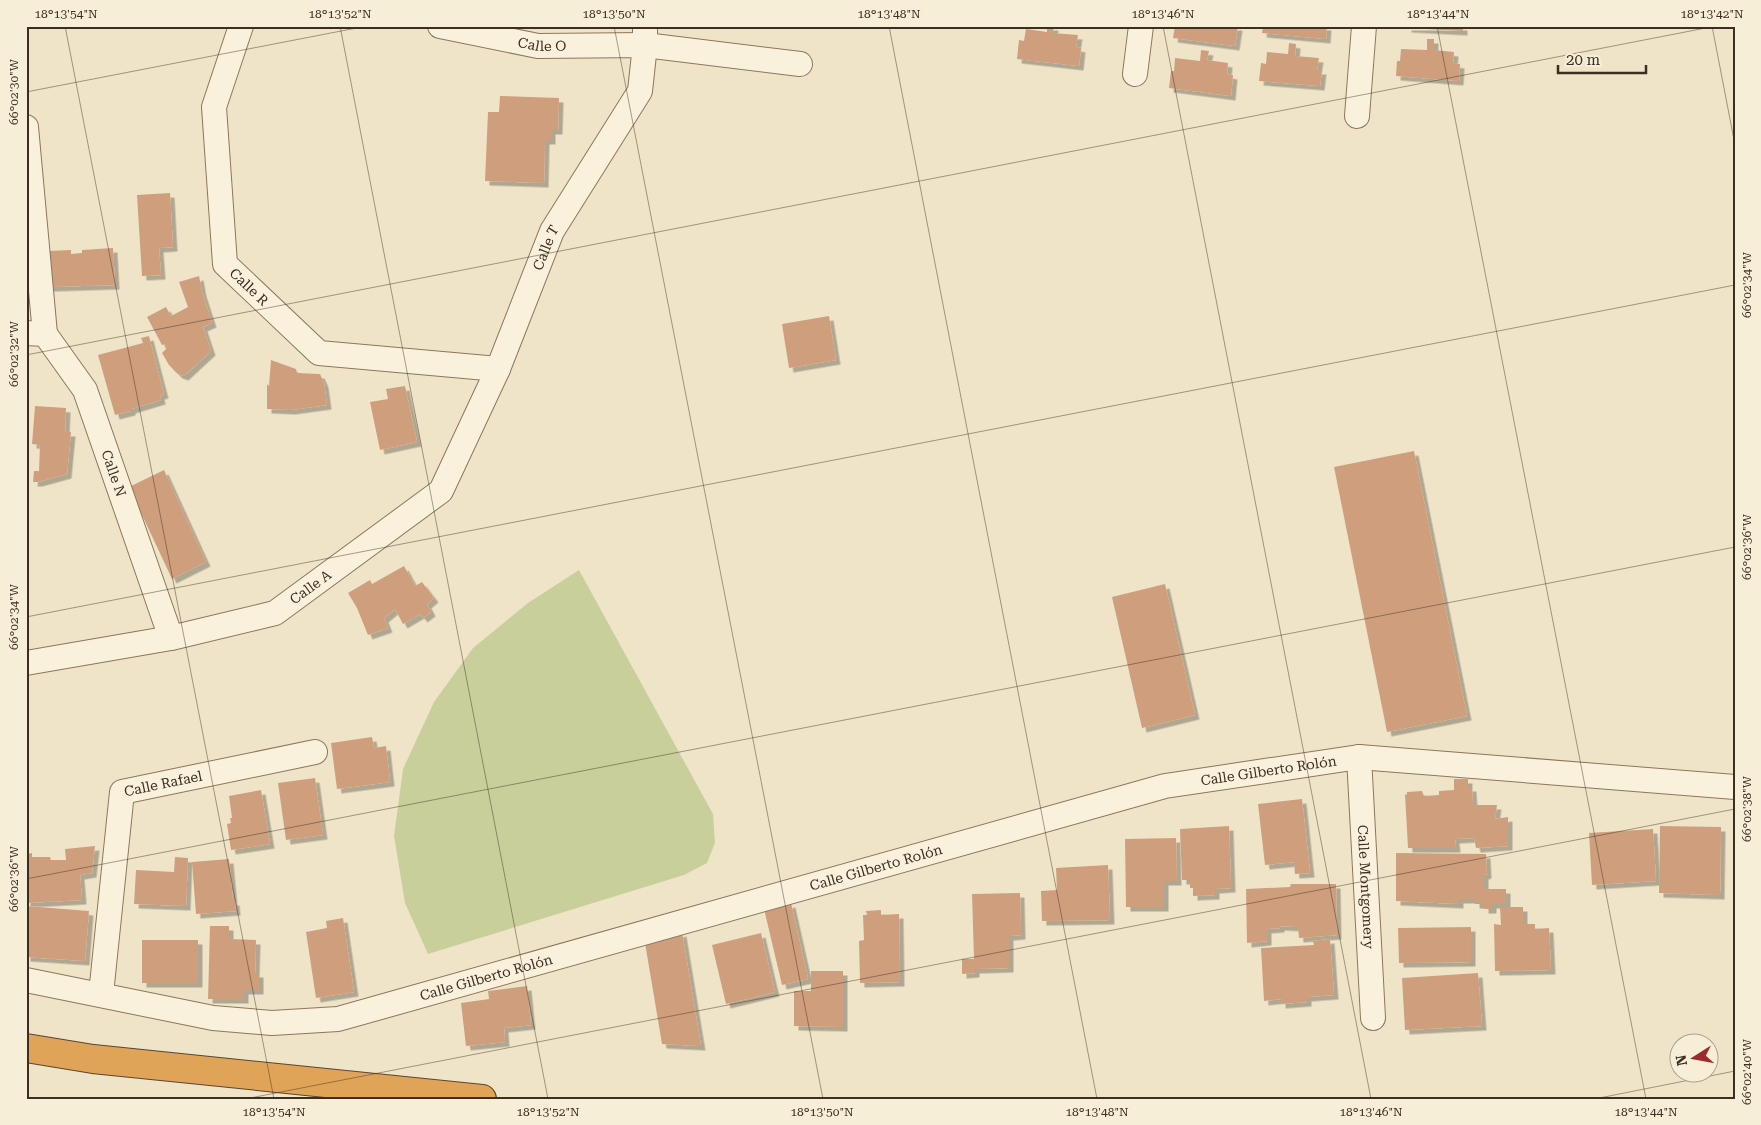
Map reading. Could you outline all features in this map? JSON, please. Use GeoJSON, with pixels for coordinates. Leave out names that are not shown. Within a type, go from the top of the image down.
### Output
{"type":"FeatureCollection","features":[{"type":"Feature","properties":{"kind":"highway"},"geometry":{"type":"LineString","coordinates":[[26,1048],[93,1059],[482,1099]]}},
{"type":"Feature","properties":{"kind":"street","name":"Calle R"},"geometry":{"type":"LineString","coordinates":[[242,26],[214,108],[225,264],[319,353],[498,369]]}},
{"type":"Feature","properties":{"kind":"street","name":"Calle O"},"geometry":{"type":"LineString","coordinates":[[440,26],[538,46],[645,36],[800,64]]}},
{"type":"Feature","properties":{"kind":"street"},"geometry":{"type":"LineString","coordinates":[[1136,74],[1141,26]]}},
{"type":"Feature","properties":{"kind":"street"},"geometry":{"type":"LineString","coordinates":[[1358,116],[1364,26]]}},
{"type":"Feature","properties":{"kind":"street","name":"Calle T"},"geometry":{"type":"LineString","coordinates":[[498,369],[552,231],[640,91],[645,36]]}},
{"type":"Feature","properties":{"kind":"street"},"geometry":{"type":"LineString","coordinates":[[26,127],[35,334]]}},
{"type":"Feature","properties":{"kind":"street","name":"Calle N"},"geometry":{"type":"LineString","coordinates":[[35,334],[85,390],[171,638]]}},
{"type":"Feature","properties":{"kind":"street","name":"Calle A"},"geometry":{"type":"LineString","coordinates":[[26,664],[171,638],[275,613],[441,491],[498,369]]}},
{"type":"Feature","properties":{"kind":"street","name":"Calle Rafael"},"geometry":{"type":"LineString","coordinates":[[101,994],[122,792],[315,752]]}},
{"type":"Feature","properties":{"kind":"street","name":"Calle Gilberto Rolón"},"geometry":{"type":"LineString","coordinates":[[26,980],[214,1018],[272,1023],[338,1019],[1165,786],[1360,757],[1735,787]]}},
{"type":"Feature","properties":{"kind":"street","name":"Calle Montgomery"},"geometry":{"type":"LineString","coordinates":[[1360,757],[1373,1018]]}},
{"type":"Feature","properties":{"kind":"green space"},"geometry":{"type":"Polygon","coordinates":[[[579,570],[713,814],[715,843],[707,863],[684,875],[428,954],[405,903],[394,836],[403,769],[434,702],[473,648],[528,603],[579,570]]]}},
{"type":"Feature","properties":{"kind":"building"},"geometry":{"type":"Polygon","coordinates":[[[1047,26],[1054,26],[1053,33],[1078,35],[1076,47],[1081,48],[1079,66],[1017,59],[1019,40],[1024,41],[1026,29],[1047,32],[1047,26]]]}},
{"type":"Feature","properties":{"kind":"building"},"geometry":{"type":"Polygon","coordinates":[[[1175,26],[1238,26],[1235,46],[1173,38],[1175,26]]]}},
{"type":"Feature","properties":{"kind":"building"},"geometry":{"type":"Polygon","coordinates":[[[1263,26],[1327,26],[1326,39],[1262,33],[1263,26]]]}},
{"type":"Feature","properties":{"kind":"building"},"geometry":{"type":"Polygon","coordinates":[[[1407,26],[1463,26],[1463,31],[1407,28],[1407,26]]]}},
{"type":"Feature","properties":{"kind":"building"},"geometry":{"type":"Polygon","coordinates":[[[1427,39],[1434,39],[1434,50],[1454,52],[1453,63],[1460,64],[1459,81],[1396,76],[1397,61],[1400,61],[1401,49],[1427,50],[1427,39]]]}},
{"type":"Feature","properties":{"kind":"building"},"geometry":{"type":"Polygon","coordinates":[[[1289,43],[1296,44],[1295,56],[1319,58],[1317,70],[1322,70],[1320,86],[1259,81],[1261,63],[1266,64],[1267,52],[1288,54],[1289,43]]]}},
{"type":"Feature","properties":{"kind":"building"},"geometry":{"type":"Polygon","coordinates":[[[1201,50],[1209,51],[1207,60],[1228,63],[1227,74],[1233,75],[1231,96],[1169,88],[1171,71],[1174,71],[1175,58],[1200,61],[1201,50]]]}},
{"type":"Feature","properties":{"kind":"building"},"geometry":{"type":"Polygon","coordinates":[[[500,96],[559,98],[558,130],[551,130],[551,140],[545,140],[544,183],[485,181],[488,112],[499,112],[500,96]]]}},
{"type":"Feature","properties":{"kind":"building"},"geometry":{"type":"Polygon","coordinates":[[[170,193],[173,247],[159,248],[161,275],[142,276],[137,195],[170,193]]]}},
{"type":"Feature","properties":{"kind":"building"},"geometry":{"type":"Polygon","coordinates":[[[113,248],[115,285],[49,287],[48,251],[71,250],[71,254],[82,253],[82,250],[113,248]]]}},
{"type":"Feature","properties":{"kind":"building"},"geometry":{"type":"Polygon","coordinates":[[[199,276],[212,323],[203,327],[211,351],[184,376],[178,374],[169,365],[162,353],[166,349],[165,344],[162,345],[147,317],[166,307],[171,316],[188,307],[179,282],[199,276]]]}},
{"type":"Feature","properties":{"kind":"building"},"geometry":{"type":"Polygon","coordinates":[[[829,316],[836,360],[789,368],[782,324],[829,316]]]}},
{"type":"Feature","properties":{"kind":"building"},"geometry":{"type":"Polygon","coordinates":[[[149,336],[164,394],[160,395],[161,400],[115,415],[98,355],[143,343],[141,338],[149,336]]]}},
{"type":"Feature","properties":{"kind":"building"},"geometry":{"type":"Polygon","coordinates":[[[271,360],[296,369],[297,373],[320,374],[324,383],[327,405],[291,410],[267,409],[267,384],[269,386],[271,360]]]}},
{"type":"Feature","properties":{"kind":"building"},"geometry":{"type":"Polygon","coordinates":[[[405,386],[417,442],[380,450],[370,402],[388,399],[386,389],[405,386]]]}},
{"type":"Feature","properties":{"kind":"building"},"geometry":{"type":"Polygon","coordinates":[[[35,406],[66,408],[65,432],[71,432],[67,474],[38,482],[33,482],[34,471],[39,471],[40,445],[32,444],[35,406]]]}},
{"type":"Feature","properties":{"kind":"building"},"geometry":{"type":"Polygon","coordinates":[[[1414,451],[1467,716],[1387,732],[1334,467],[1414,451]]]}},
{"type":"Feature","properties":{"kind":"building"},"geometry":{"type":"Polygon","coordinates":[[[164,470],[206,562],[172,579],[129,487],[164,470]]]}},
{"type":"Feature","properties":{"kind":"building"},"geometry":{"type":"Polygon","coordinates":[[[404,566],[415,586],[422,582],[434,598],[427,604],[431,612],[423,618],[420,614],[403,624],[395,609],[384,618],[388,628],[368,635],[357,608],[348,593],[370,580],[372,584],[404,566]]]}},
{"type":"Feature","properties":{"kind":"building"},"geometry":{"type":"Polygon","coordinates":[[[1165,584],[1195,715],[1142,728],[1112,597],[1165,584]]]}},
{"type":"Feature","properties":{"kind":"building"},"geometry":{"type":"Polygon","coordinates":[[[372,737],[374,748],[386,746],[390,782],[337,789],[331,743],[372,737]]]}},
{"type":"Feature","properties":{"kind":"building"},"geometry":{"type":"Polygon","coordinates":[[[315,778],[323,835],[286,840],[278,783],[315,778]]]}},
{"type":"Feature","properties":{"kind":"building"},"geometry":{"type":"Polygon","coordinates":[[[1454,779],[1468,779],[1468,787],[1472,787],[1473,805],[1497,805],[1495,819],[1508,817],[1508,846],[1476,848],[1474,838],[1455,839],[1456,848],[1408,848],[1405,794],[1407,795],[1407,792],[1422,791],[1424,796],[1439,795],[1439,791],[1454,790],[1454,779]]]}},
{"type":"Feature","properties":{"kind":"building"},"geometry":{"type":"Polygon","coordinates":[[[261,790],[270,844],[231,850],[227,824],[231,823],[230,818],[232,818],[229,796],[261,790]]]}},
{"type":"Feature","properties":{"kind":"building"},"geometry":{"type":"Polygon","coordinates":[[[1302,799],[1310,873],[1295,874],[1294,862],[1265,865],[1258,804],[1302,799]]]}},
{"type":"Feature","properties":{"kind":"building"},"geometry":{"type":"Polygon","coordinates":[[[1229,826],[1231,888],[1215,889],[1215,895],[1193,896],[1190,880],[1182,880],[1180,829],[1229,826]]]}},
{"type":"Feature","properties":{"kind":"building"},"geometry":{"type":"Polygon","coordinates":[[[1660,826],[1721,827],[1720,895],[1659,893],[1660,826]]]}},
{"type":"Feature","properties":{"kind":"building"},"geometry":{"type":"Polygon","coordinates":[[[1653,829],[1656,881],[1592,885],[1589,833],[1653,829]]]}},
{"type":"Feature","properties":{"kind":"building"},"geometry":{"type":"Polygon","coordinates":[[[1176,838],[1177,881],[1164,881],[1164,907],[1126,907],[1125,839],[1176,838]]]}},
{"type":"Feature","properties":{"kind":"building"},"geometry":{"type":"Polygon","coordinates":[[[95,846],[92,873],[80,875],[82,900],[26,903],[26,854],[32,853],[32,857],[50,857],[51,860],[66,860],[65,849],[95,846]]]}},
{"type":"Feature","properties":{"kind":"building"},"geometry":{"type":"Polygon","coordinates":[[[1396,853],[1486,854],[1487,874],[1484,875],[1484,889],[1506,889],[1506,904],[1492,904],[1492,909],[1484,909],[1484,904],[1475,904],[1475,899],[1459,899],[1459,904],[1396,901],[1396,853]]]}},
{"type":"Feature","properties":{"kind":"building"},"geometry":{"type":"Polygon","coordinates":[[[175,857],[188,858],[186,906],[134,904],[136,870],[174,872],[175,857]]]}},
{"type":"Feature","properties":{"kind":"building"},"geometry":{"type":"Polygon","coordinates":[[[229,859],[233,901],[235,901],[236,911],[196,914],[192,862],[229,859]]]}},
{"type":"Feature","properties":{"kind":"building"},"geometry":{"type":"Polygon","coordinates":[[[1108,865],[1110,920],[1042,921],[1041,891],[1057,890],[1056,868],[1108,865]]]}},
{"type":"Feature","properties":{"kind":"building"},"geometry":{"type":"Polygon","coordinates":[[[1291,884],[1336,884],[1337,935],[1299,938],[1298,927],[1280,926],[1280,928],[1267,929],[1267,941],[1247,943],[1246,889],[1290,887],[1291,884]]]}},
{"type":"Feature","properties":{"kind":"building"},"geometry":{"type":"Polygon","coordinates":[[[1020,893],[1021,935],[1009,936],[1009,968],[975,969],[975,973],[962,974],[962,959],[974,959],[972,894],[1020,893]]]}},
{"type":"Feature","properties":{"kind":"building"},"geometry":{"type":"Polygon","coordinates":[[[791,903],[808,979],[782,985],[764,909],[791,903]]]}},
{"type":"Feature","properties":{"kind":"building"},"geometry":{"type":"Polygon","coordinates":[[[26,906],[89,911],[85,961],[26,957],[26,906]]]}},
{"type":"Feature","properties":{"kind":"building"},"geometry":{"type":"Polygon","coordinates":[[[1500,907],[1523,907],[1523,924],[1535,924],[1535,929],[1549,928],[1551,970],[1495,971],[1494,924],[1501,925],[1500,907]]]}},
{"type":"Feature","properties":{"kind":"building"},"geometry":{"type":"Polygon","coordinates":[[[881,910],[881,915],[899,914],[900,982],[860,983],[859,941],[864,940],[863,915],[867,915],[866,911],[881,910]]]}},
{"type":"Feature","properties":{"kind":"building"},"geometry":{"type":"Polygon","coordinates":[[[343,918],[354,992],[316,998],[306,932],[327,928],[326,921],[343,918]]]}},
{"type":"Feature","properties":{"kind":"building"},"geometry":{"type":"Polygon","coordinates":[[[210,926],[229,926],[229,939],[256,940],[255,973],[259,973],[259,990],[244,990],[244,999],[208,999],[210,926]]]}},
{"type":"Feature","properties":{"kind":"building"},"geometry":{"type":"Polygon","coordinates":[[[1471,927],[1471,962],[1399,963],[1398,928],[1471,927]]]}},
{"type":"Feature","properties":{"kind":"building"},"geometry":{"type":"Polygon","coordinates":[[[682,932],[701,1046],[662,1044],[645,943],[682,932]]]}},
{"type":"Feature","properties":{"kind":"building"},"geometry":{"type":"Polygon","coordinates":[[[761,933],[775,992],[726,1004],[712,945],[761,933]]]}},
{"type":"Feature","properties":{"kind":"building"},"geometry":{"type":"Polygon","coordinates":[[[1330,939],[1334,995],[1307,997],[1307,1002],[1281,1004],[1281,999],[1264,1001],[1261,948],[1314,945],[1313,941],[1330,939]]]}},
{"type":"Feature","properties":{"kind":"building"},"geometry":{"type":"Polygon","coordinates":[[[142,940],[198,940],[198,983],[142,983],[142,940]]]}},
{"type":"Feature","properties":{"kind":"building"},"geometry":{"type":"Polygon","coordinates":[[[811,971],[843,971],[843,1027],[794,1026],[794,991],[811,991],[811,971]]]}},
{"type":"Feature","properties":{"kind":"building"},"geometry":{"type":"Polygon","coordinates":[[[1478,973],[1482,1026],[1405,1030],[1402,978],[1478,973]]]}},
{"type":"Feature","properties":{"kind":"building"},"geometry":{"type":"Polygon","coordinates":[[[527,986],[531,1025],[504,1028],[505,1042],[466,1046],[461,1003],[489,999],[488,991],[527,986]]]}}]}
